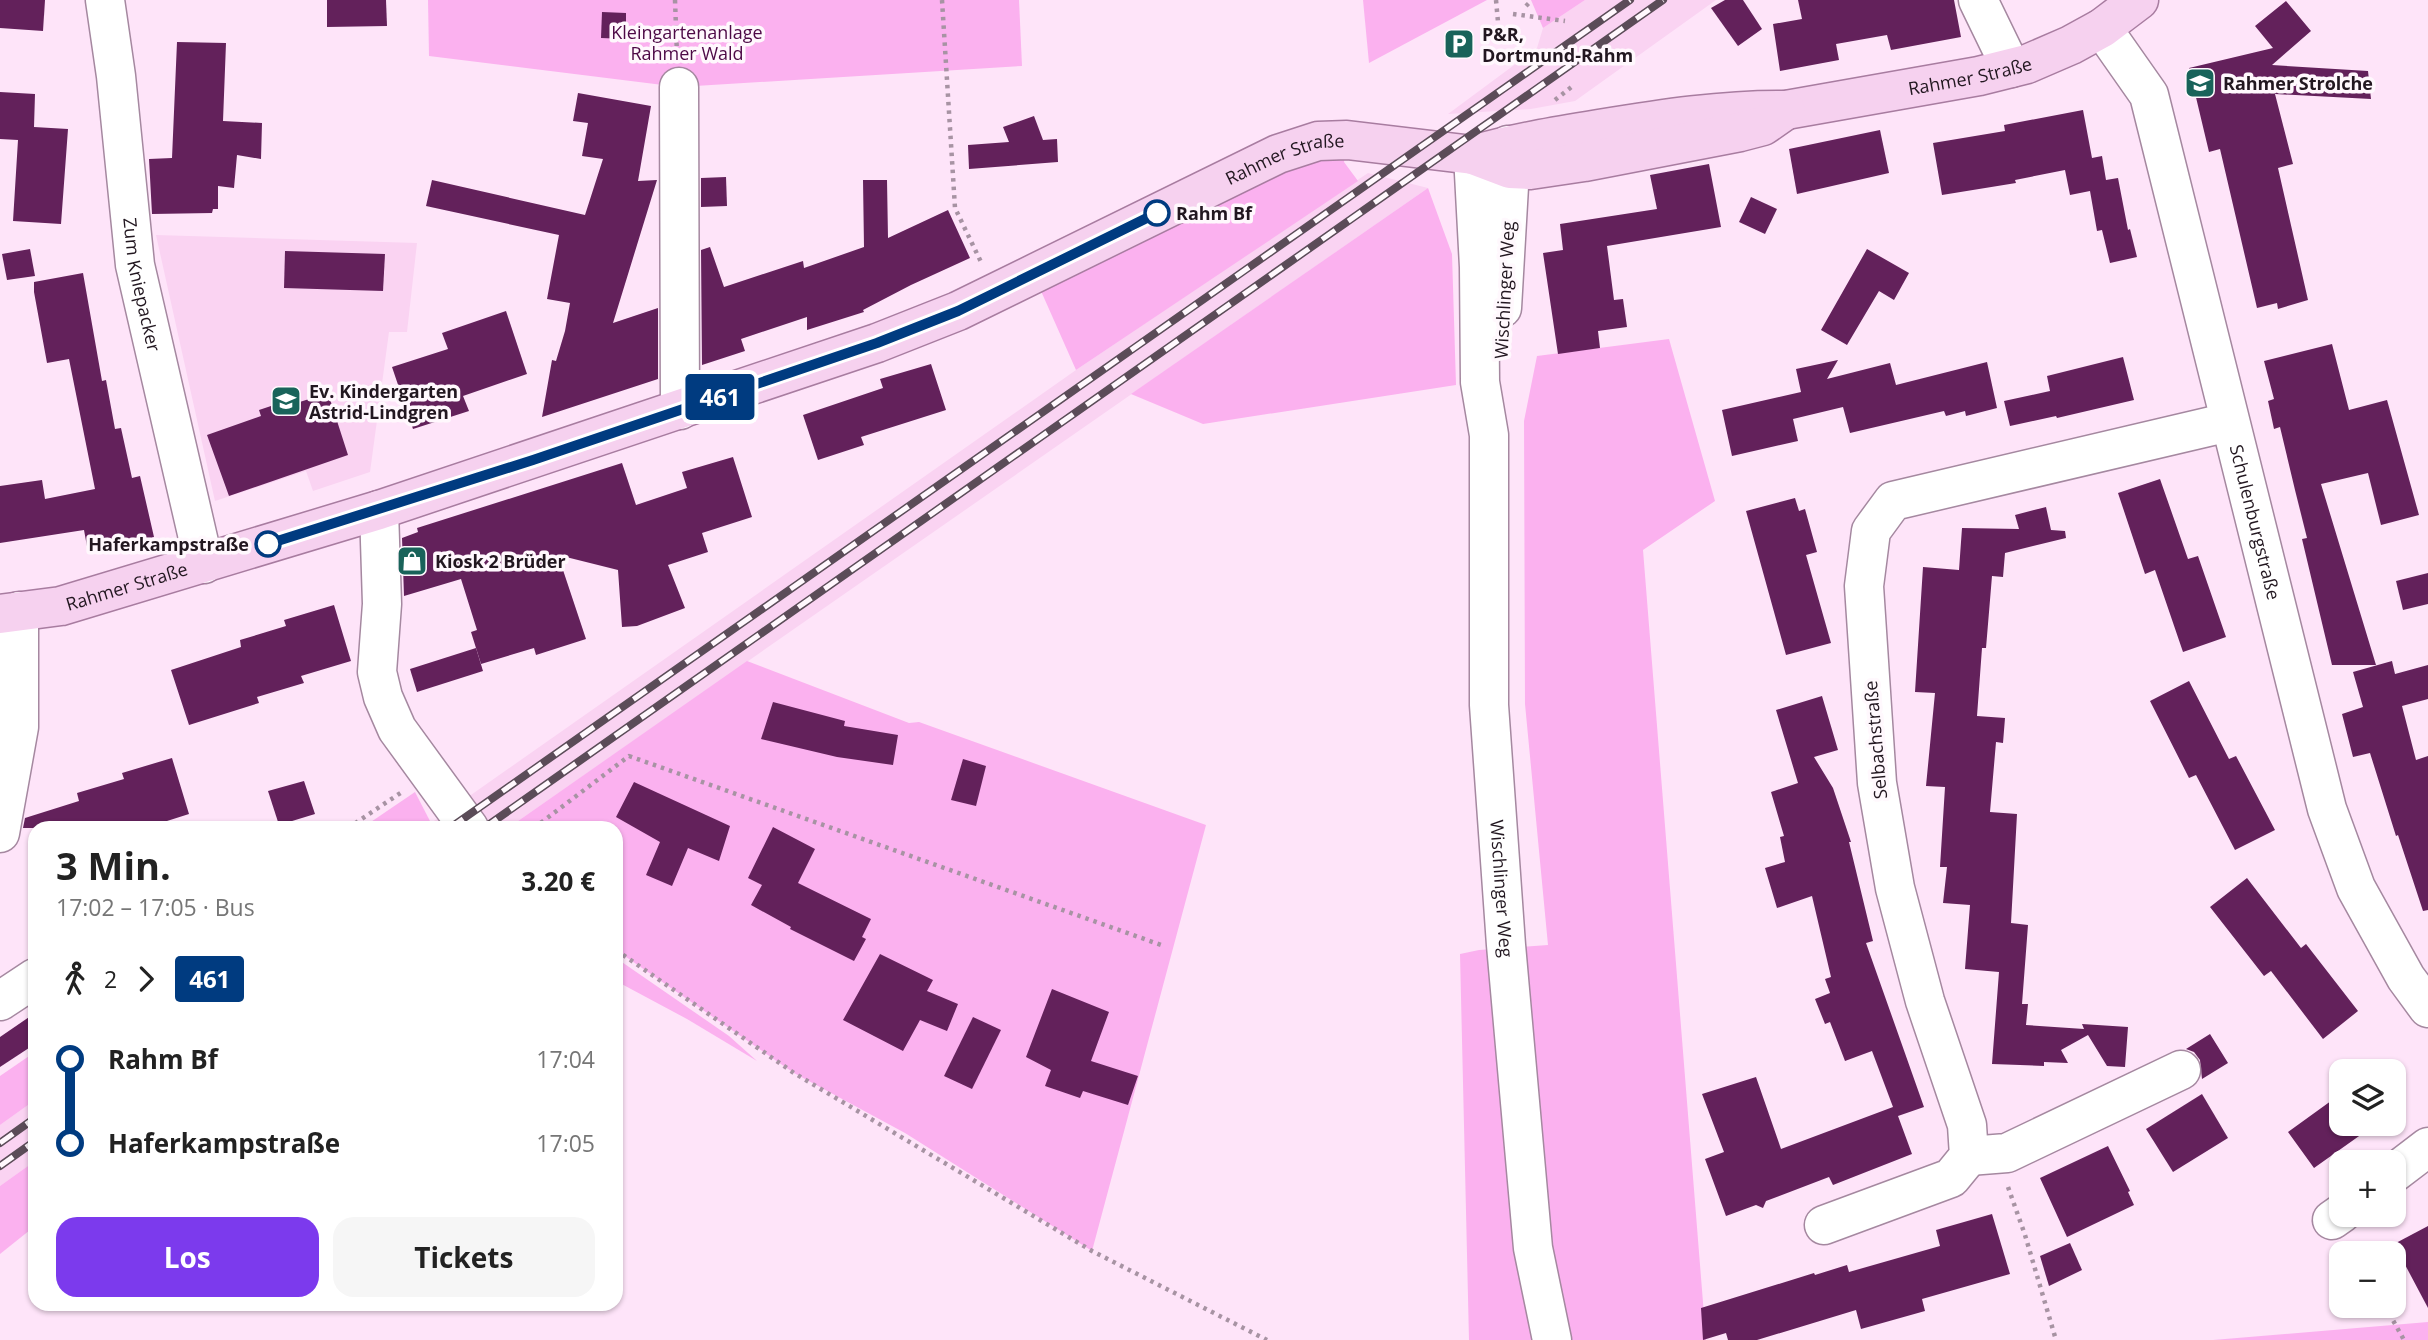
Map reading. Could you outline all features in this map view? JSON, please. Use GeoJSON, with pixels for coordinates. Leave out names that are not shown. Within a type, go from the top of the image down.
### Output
{"type":"FeatureCollection","features":[{"type":"Feature","properties":{"kind":"main road","name":"Rahmer Straße"},"geometry":{"type":"LineString","coordinates":[[10,613],[61,606],[379,510],[877,343],[958,311],[1266,159],[1318,141],[1347,140],[1497,156],[1648,121],[1786,110],[2011,68],[2071,45],[2102,28],[2139,0]]}},
{"type":"Feature","properties":{"kind":"street","name":"Zum Kniepacker"},"geometry":{"type":"LineString","coordinates":[[105,0],[116,76],[135,265],[204,564]]}},
{"type":"Feature","properties":{"kind":"street"},"geometry":{"type":"LineString","coordinates":[[1978,0],[2011,68]]}},
{"type":"Feature","properties":{"kind":"street","name":"Schulenburgstraße"},"geometry":{"type":"LineString","coordinates":[[2102,28],[2149,94],[2327,809],[2356,888],[2406,978],[2428,1008]]}},
{"type":"Feature","properties":{"kind":"street"},"geometry":{"type":"LineString","coordinates":[[679,87],[680,410]]}},
{"type":"Feature","properties":{"kind":"street","name":"Wischlinger Weg"},"geometry":{"type":"LineString","coordinates":[[1497,156],[1479,267],[1480,382],[1489,435],[1489,705],[1502,892],[1533,1248],[1552,1340]]}},
{"type":"Feature","properties":{"kind":"street","name":"Selbachstraße"},"geometry":{"type":"LineString","coordinates":[[1969,1156],[1967,1125],[1925,1001],[1895,888],[1877,783],[1864,586],[1871,531],[1893,501],[2229,422]]}},
{"type":"Feature","properties":{"kind":"street"},"geometry":{"type":"LineString","coordinates":[[379,510],[382,604],[377,672],[383,697],[397,729],[464,821]]}},
{"type":"Feature","properties":{"kind":"street"},"geometry":{"type":"LineString","coordinates":[[0,834],[19,727],[10,613]]}},
{"type":"Feature","properties":{"kind":"street"},"geometry":{"type":"LineString","coordinates":[[0,1001],[28,983]]}},
{"type":"Feature","properties":{"kind":"street"},"geometry":{"type":"LineString","coordinates":[[1824,1225],[1951,1178],[1969,1156],[2007,1153],[2181,1070]]}},
{"type":"Feature","properties":{"kind":"street"},"geometry":{"type":"LineString","coordinates":[[2406,1164],[2428,1147]]}},
{"type":"Feature","properties":{"kind":"path"},"geometry":{"type":"LineString","coordinates":[[675,0],[679,87]]}},
{"type":"Feature","properties":{"kind":"path"},"geometry":{"type":"LineString","coordinates":[[942,0],[955,208],[982,266]]}},
{"type":"Feature","properties":{"kind":"path"},"geometry":{"type":"LineString","coordinates":[[1496,0],[1498,22]]}},
{"type":"Feature","properties":{"kind":"path"},"geometry":{"type":"LineString","coordinates":[[1526,6],[1532,0]]}},
{"type":"Feature","properties":{"kind":"path"},"geometry":{"type":"LineString","coordinates":[[1513,14],[1565,20]]}},
{"type":"Feature","properties":{"kind":"path"},"geometry":{"type":"LineString","coordinates":[[543,821],[629,756],[1164,946]]}},
{"type":"Feature","properties":{"kind":"path"},"geometry":{"type":"LineString","coordinates":[[358,821],[429,774]]}},
{"type":"Feature","properties":{"kind":"path"},"geometry":{"type":"LineString","coordinates":[[623,955],[794,1073],[1092,1251],[1267,1340]]}},
{"type":"Feature","properties":{"kind":"path"},"geometry":{"type":"LineString","coordinates":[[1969,1156],[2007,1184],[2056,1340]]}},
{"type":"Feature","properties":{"kind":"path"},"geometry":{"type":"LineString","coordinates":[[2392,1318],[2404,1340]]}},
{"type":"Feature","properties":{"kind":"shaded area"},"geometry":{"type":"Polygon","coordinates":[[[1585,0],[1716,0],[1575,101],[1531,109],[1448,114],[1537,48],[1543,28],[1585,0]]]}},
{"type":"Feature","properties":{"kind":"shaded area"},"geometry":{"type":"Polygon","coordinates":[[[1368,173],[1428,188],[518,821],[434,821],[1076,370],[1368,173]]]}},
{"type":"Feature","properties":{"kind":"shaded area","name":"Ev. Kindergarten Astrid-Lindgren"},"geometry":{"type":"Polygon","coordinates":[[[156,235],[417,243],[407,332],[389,332],[370,472],[313,491],[306,471],[215,501],[156,235]]]}},
{"type":"Feature","properties":{"kind":"shaded area"},"geometry":{"type":"Polygon","coordinates":[[[28,1105],[28,1166],[0,1186],[0,1125],[28,1105]]]}},
{"type":"Feature","properties":{"kind":"green space","name":"Kleingartenanlage Rahmer Wald"},"geometry":{"type":"Polygon","coordinates":[[[428,0],[1019,0],[1022,66],[679,87],[429,56],[428,0]]]}},
{"type":"Feature","properties":{"kind":"green space"},"geometry":{"type":"Polygon","coordinates":[[[1363,0],[1487,0],[1369,63],[1363,0]]]}},
{"type":"Feature","properties":{"kind":"green space"},"geometry":{"type":"Polygon","coordinates":[[[1531,0],[1585,0],[1543,28],[1531,0]]]}},
{"type":"Feature","properties":{"kind":"green space"},"geometry":{"type":"Polygon","coordinates":[[[1347,140],[1344,162],[1358,181],[1076,370],[1033,273],[1347,140]]]}},
{"type":"Feature","properties":{"kind":"green space"},"geometry":{"type":"Polygon","coordinates":[[[1428,188],[1452,254],[1456,385],[1203,424],[1131,394],[1428,188]]]}},
{"type":"Feature","properties":{"kind":"green space"},"geometry":{"type":"Polygon","coordinates":[[[1669,339],[1715,501],[1643,550],[1706,1340],[1469,1340],[1460,954],[1548,945],[1525,704],[1524,421],[1537,356],[1669,339]]]}},
{"type":"Feature","properties":{"kind":"green space"},"geometry":{"type":"Polygon","coordinates":[[[747,661],[909,723],[919,722],[1206,825],[1092,1251],[905,1133],[794,1073],[623,955],[623,821],[518,821],[747,661]]]}},
{"type":"Feature","properties":{"kind":"green space"},"geometry":{"type":"Polygon","coordinates":[[[415,792],[430,821],[372,821],[415,792]]]}},
{"type":"Feature","properties":{"kind":"green space"},"geometry":{"type":"Polygon","coordinates":[[[623,963],[729,1036],[757,1061],[623,985],[623,963]]]}},
{"type":"Feature","properties":{"kind":"green space"},"geometry":{"type":"Polygon","coordinates":[[[28,1057],[28,1105],[0,1125],[0,1076],[28,1057]]]}},
{"type":"Feature","properties":{"kind":"green space"},"geometry":{"type":"Polygon","coordinates":[[[28,1166],[28,1232],[0,1254],[0,1186],[28,1166]]]}},
{"type":"Feature","properties":{"kind":"green space"},"geometry":{"type":"Polygon","coordinates":[[[2428,1322],[2428,1340],[2213,1340],[2428,1322]]]}},
{"type":"Feature","properties":{"kind":"building"},"geometry":{"type":"Polygon","coordinates":[[[0,0],[45,0],[43,31],[0,28],[0,0]]]}},
{"type":"Feature","properties":{"kind":"building"},"geometry":{"type":"Polygon","coordinates":[[[327,0],[386,0],[387,26],[327,27],[327,0]]]}},
{"type":"Feature","properties":{"kind":"building"},"geometry":{"type":"Polygon","coordinates":[[[1725,0],[1743,0],[1762,29],[1738,46],[1711,8],[1725,0]]]}},
{"type":"Feature","properties":{"kind":"building"},"geometry":{"type":"Polygon","coordinates":[[[1798,0],[1954,0],[1961,37],[1891,50],[1887,35],[1836,44],[1839,60],[1780,71],[1773,24],[1802,19],[1798,0]]]}},
{"type":"Feature","properties":{"kind":"building"},"geometry":{"type":"Polygon","coordinates":[[[2286,1],[2311,31],[2272,65],[2368,71],[2371,99],[2275,94],[2293,164],[2278,168],[2308,300],[2278,309],[2277,303],[2257,308],[2220,149],[2209,152],[2189,68],[2273,48],[2255,26],[2286,1]]]}},
{"type":"Feature","properties":{"kind":"building"},"geometry":{"type":"Polygon","coordinates":[[[602,12],[626,13],[626,39],[601,38],[602,12]]]}},
{"type":"Feature","properties":{"kind":"building"},"geometry":{"type":"Polygon","coordinates":[[[177,42],[226,43],[223,121],[262,123],[261,159],[237,155],[234,188],[218,186],[218,209],[213,209],[212,213],[152,214],[149,159],[172,158],[177,42]]]}},
{"type":"Feature","properties":{"kind":"building"},"geometry":{"type":"Polygon","coordinates":[[[0,92],[35,94],[34,127],[68,129],[61,224],[13,221],[18,140],[0,139],[0,92]]]}},
{"type":"Feature","properties":{"kind":"building"},"geometry":{"type":"Polygon","coordinates":[[[578,93],[651,106],[638,181],[657,180],[613,323],[658,308],[658,379],[542,417],[552,360],[556,361],[570,303],[547,299],[559,235],[426,206],[432,180],[585,215],[603,159],[582,156],[588,123],[573,121],[578,93]]]}},
{"type":"Feature","properties":{"kind":"building"},"geometry":{"type":"Polygon","coordinates":[[[2083,110],[2092,158],[2102,156],[2106,180],[2118,178],[2128,230],[2130,229],[2137,257],[2110,263],[2102,230],[2097,231],[2090,191],[2070,195],[2065,170],[2015,180],[2016,183],[1942,195],[1933,143],[2005,131],[2004,125],[2083,110]]]}},
{"type":"Feature","properties":{"kind":"building"},"geometry":{"type":"Polygon","coordinates":[[[1034,116],[1043,140],[1057,139],[1058,162],[969,169],[968,145],[1009,142],[1003,127],[1034,116]]]}},
{"type":"Feature","properties":{"kind":"building"},"geometry":{"type":"Polygon","coordinates":[[[1880,130],[1889,173],[1797,194],[1789,149],[1880,130]]]}},
{"type":"Feature","properties":{"kind":"building"},"geometry":{"type":"Polygon","coordinates":[[[1709,164],[1721,227],[1607,246],[1614,300],[1623,299],[1627,327],[1598,331],[1600,348],[1558,354],[1543,253],[1563,250],[1560,224],[1657,209],[1650,175],[1709,164]]]}},
{"type":"Feature","properties":{"kind":"building"},"geometry":{"type":"Polygon","coordinates":[[[726,177],[727,206],[701,207],[701,178],[726,177]]]}},
{"type":"Feature","properties":{"kind":"building"},"geometry":{"type":"Polygon","coordinates":[[[863,180],[887,180],[888,238],[948,210],[970,258],[911,285],[863,310],[864,312],[807,330],[807,317],[741,339],[745,351],[702,365],[701,250],[710,247],[724,287],[803,261],[804,268],[864,247],[863,180]]]}},
{"type":"Feature","properties":{"kind":"building"},"geometry":{"type":"Polygon","coordinates":[[[1751,197],[1777,209],[1765,234],[1739,222],[1751,197]]]}},
{"type":"Feature","properties":{"kind":"building"},"geometry":{"type":"Polygon","coordinates":[[[30,249],[35,276],[7,280],[2,254],[30,249]]]}},
{"type":"Feature","properties":{"kind":"building"},"geometry":{"type":"Polygon","coordinates":[[[1867,249],[1909,273],[1894,300],[1879,291],[1847,345],[1821,330],[1867,249]]]}},
{"type":"Feature","properties":{"kind":"building"},"geometry":{"type":"Polygon","coordinates":[[[285,251],[385,254],[383,291],[284,288],[285,251]]]}},
{"type":"Feature","properties":{"kind":"building"},"geometry":{"type":"Polygon","coordinates":[[[83,273],[102,381],[106,380],[115,429],[121,428],[132,478],[140,476],[154,537],[88,552],[84,530],[0,543],[0,486],[42,480],[45,499],[95,489],[69,359],[47,363],[34,292],[34,282],[83,273]]]}},
{"type":"Feature","properties":{"kind":"building"},"geometry":{"type":"Polygon","coordinates":[[[506,311],[527,374],[463,396],[469,411],[413,429],[392,367],[448,349],[442,333],[506,311]]]}},
{"type":"Feature","properties":{"kind":"building"},"geometry":{"type":"Polygon","coordinates":[[[2332,344],[2349,410],[2387,400],[2419,515],[2381,525],[2368,473],[2321,484],[2376,665],[2332,665],[2302,539],[2307,538],[2280,427],[2274,429],[2268,401],[2274,399],[2264,361],[2332,344]]]}},
{"type":"Feature","properties":{"kind":"building"},"geometry":{"type":"Polygon","coordinates":[[[2123,357],[2134,400],[2010,426],[2004,401],[2050,391],[2047,376],[2123,357]]]}},
{"type":"Feature","properties":{"kind":"building"},"geometry":{"type":"Polygon","coordinates":[[[1838,360],[1827,379],[1890,363],[1896,385],[1987,362],[1997,408],[1966,416],[1965,411],[1946,416],[1944,411],[1850,433],[1843,407],[1793,419],[1798,441],[1732,456],[1722,410],[1801,392],[1796,369],[1838,360]]]}},
{"type":"Feature","properties":{"kind":"building"},"geometry":{"type":"Polygon","coordinates":[[[931,364],[946,410],[861,437],[864,445],[818,460],[803,415],[883,388],[880,379],[931,364]]]}},
{"type":"Feature","properties":{"kind":"building"},"geometry":{"type":"Polygon","coordinates":[[[328,393],[348,455],[229,496],[207,435],[261,416],[259,410],[283,402],[284,407],[328,393]]]}},
{"type":"Feature","properties":{"kind":"building"},"geometry":{"type":"Polygon","coordinates":[[[733,457],[752,517],[702,533],[708,552],[668,565],[685,608],[637,626],[622,627],[618,570],[558,555],[586,639],[536,655],[534,648],[481,664],[471,632],[477,630],[461,579],[404,596],[402,538],[418,532],[417,528],[622,463],[636,505],[687,488],[682,472],[733,457]]]}},
{"type":"Feature","properties":{"kind":"building"},"geometry":{"type":"Polygon","coordinates":[[[2160,479],[2188,559],[2198,556],[2226,637],[2183,652],[2155,570],[2145,574],[2118,493],[2160,479]]]}},
{"type":"Feature","properties":{"kind":"building"},"geometry":{"type":"Polygon","coordinates":[[[1795,498],[1799,511],[1805,509],[1817,552],[1806,555],[1831,643],[1786,655],[1746,511],[1795,498]]]}},
{"type":"Feature","properties":{"kind":"building"},"geometry":{"type":"Polygon","coordinates":[[[2046,507],[2051,530],[2065,531],[2066,538],[2005,553],[2003,577],[1992,576],[1986,648],[1982,648],[1977,716],[2005,718],[2003,743],[1996,742],[1990,812],[2017,814],[2011,923],[2028,925],[2022,1004],[2028,1004],[2026,1025],[2084,1029],[2082,1024],[2128,1027],[2125,1067],[2107,1066],[2088,1035],[2061,1050],[2068,1063],[2044,1062],[2044,1066],[1992,1064],[1999,972],[1965,969],[1970,905],[1943,903],[1947,867],[1940,867],[1945,787],[1926,786],[1935,693],[1915,692],[1923,567],[1959,570],[1962,528],[2019,529],[2015,515],[2046,507]]]}},
{"type":"Feature","properties":{"kind":"building"},"geometry":{"type":"Polygon","coordinates":[[[2428,573],[2428,604],[2403,610],[2396,581],[2428,573]]]}},
{"type":"Feature","properties":{"kind":"building"},"geometry":{"type":"Polygon","coordinates":[[[334,605],[351,661],[301,676],[304,683],[257,697],[259,703],[189,725],[171,670],[241,647],[240,640],[286,626],[284,620],[334,605]]]}},
{"type":"Feature","properties":{"kind":"building"},"geometry":{"type":"Polygon","coordinates":[[[476,648],[483,671],[417,692],[410,669],[476,648]]]}},
{"type":"Feature","properties":{"kind":"building"},"geometry":{"type":"Polygon","coordinates":[[[2392,661],[2395,674],[2428,665],[2428,699],[2402,706],[2416,760],[2428,756],[2428,910],[2423,911],[2370,753],[2353,757],[2342,714],[2363,707],[2353,672],[2392,661]]]}},
{"type":"Feature","properties":{"kind":"building"},"geometry":{"type":"Polygon","coordinates":[[[2189,681],[2229,759],[2236,756],[2275,830],[2235,850],[2196,775],[2189,778],[2150,701],[2189,681]]]}},
{"type":"Feature","properties":{"kind":"building"},"geometry":{"type":"Polygon","coordinates":[[[1822,696],[1838,750],[1814,757],[1833,788],[1851,842],[1873,941],[1866,943],[1924,1107],[1898,1116],[1912,1154],[1833,1185],[1829,1177],[1766,1201],[1763,1208],[1756,1205],[1726,1216],[1705,1159],[1724,1152],[1702,1094],[1756,1077],[1781,1149],[1893,1107],[1872,1051],[1845,1061],[1830,1022],[1825,1024],[1815,999],[1830,993],[1825,979],[1831,977],[1812,896],[1777,908],[1765,868],[1785,862],[1780,837],[1784,836],[1771,792],[1798,783],[1776,710],[1822,696]]]}},
{"type":"Feature","properties":{"kind":"building"},"geometry":{"type":"Polygon","coordinates":[[[773,702],[845,721],[844,726],[898,735],[893,765],[837,757],[761,739],[773,702]]]}},
{"type":"Feature","properties":{"kind":"building"},"geometry":{"type":"Polygon","coordinates":[[[172,758],[189,814],[167,821],[28,821],[28,828],[23,828],[25,818],[79,801],[77,793],[124,779],[122,773],[172,758]]]}},
{"type":"Feature","properties":{"kind":"building"},"geometry":{"type":"Polygon","coordinates":[[[963,759],[986,766],[976,806],[951,800],[963,759]]]}},
{"type":"Feature","properties":{"kind":"building"},"geometry":{"type":"Polygon","coordinates":[[[304,781],[315,814],[292,821],[278,821],[268,791],[304,781]]]}},
{"type":"Feature","properties":{"kind":"building"},"geometry":{"type":"Polygon","coordinates":[[[634,782],[730,826],[719,861],[688,848],[672,886],[646,875],[660,842],[616,817],[634,782]]]}},
{"type":"Feature","properties":{"kind":"building"},"geometry":{"type":"Polygon","coordinates":[[[773,827],[815,849],[798,883],[871,919],[862,937],[866,939],[854,961],[790,929],[791,927],[751,905],[762,885],[748,878],[773,827]]]}},
{"type":"Feature","properties":{"kind":"building"},"geometry":{"type":"Polygon","coordinates":[[[2247,878],[2301,948],[2306,944],[2358,1011],[2323,1039],[2271,971],[2264,976],[2210,907],[2247,878]]]}},
{"type":"Feature","properties":{"kind":"building"},"geometry":{"type":"Polygon","coordinates":[[[880,954],[933,980],[927,991],[958,1004],[947,1031],[920,1020],[903,1051],[843,1020],[880,954]]]}},
{"type":"Feature","properties":{"kind":"building"},"geometry":{"type":"Polygon","coordinates":[[[1052,989],[1109,1012],[1091,1061],[1138,1076],[1128,1105],[1083,1091],[1080,1098],[1045,1086],[1051,1070],[1026,1057],[1052,989]]]}},
{"type":"Feature","properties":{"kind":"building"},"geometry":{"type":"Polygon","coordinates":[[[973,1017],[1001,1030],[972,1089],[944,1076],[973,1017]]]}},
{"type":"Feature","properties":{"kind":"building"},"geometry":{"type":"Polygon","coordinates":[[[28,1018],[28,1049],[0,1067],[0,1037],[28,1018]]]}},
{"type":"Feature","properties":{"kind":"building"},"geometry":{"type":"Polygon","coordinates":[[[2210,1034],[2228,1063],[2202,1079],[2200,1060],[2194,1052],[2186,1049],[2210,1034]]]}},
{"type":"Feature","properties":{"kind":"building"},"geometry":{"type":"Polygon","coordinates":[[[2202,1094],[2228,1138],[2173,1172],[2146,1129],[2202,1094]]]}},
{"type":"Feature","properties":{"kind":"building"},"geometry":{"type":"Polygon","coordinates":[[[2329,1102],[2329,1136],[2359,1136],[2339,1150],[2329,1150],[2329,1157],[2314,1168],[2288,1132],[2329,1102]]]}},
{"type":"Feature","properties":{"kind":"building"},"geometry":{"type":"Polygon","coordinates":[[[2108,1146],[2134,1205],[2067,1237],[2040,1178],[2108,1146]]]}},
{"type":"Feature","properties":{"kind":"building"},"geometry":{"type":"Polygon","coordinates":[[[1992,1214],[2010,1274],[1922,1299],[1925,1311],[1861,1329],[1856,1310],[1757,1340],[1728,1340],[1726,1333],[1703,1340],[1701,1308],[1814,1273],[1815,1275],[1847,1265],[1849,1272],[1940,1246],[1936,1230],[1992,1214]]]}},
{"type":"Feature","properties":{"kind":"building"},"geometry":{"type":"Polygon","coordinates":[[[2428,1226],[2428,1308],[2406,1267],[2406,1241],[2400,1241],[2428,1226]]]}},
{"type":"Feature","properties":{"kind":"building"},"geometry":{"type":"Polygon","coordinates":[[[2070,1243],[2082,1270],[2049,1286],[2040,1256],[2070,1243]]]}},
{"type":"Feature","properties":{"kind":"railway"},"geometry":{"type":"LineString","coordinates":[[460,821],[1630,0]]}},
{"type":"Feature","properties":{"kind":"railway"},"geometry":{"type":"LineString","coordinates":[[494,821],[1663,0]]}},
{"type":"Feature","properties":{"kind":"railway"},"geometry":{"type":"LineString","coordinates":[[0,1143],[28,1123]]}},
{"type":"Feature","properties":{"kind":"railway"},"geometry":{"type":"LineString","coordinates":[[0,1166],[28,1146]]}},
{"type":"Feature","properties":{"kind":"bus line","name":"461"},"geometry":{"type":"LineString","coordinates":[[268,544],[533,460],[877,343],[958,311],[1157,213]]}},
{"type":"Feature","properties":{"kind":"place","name":"P&R, Dortmund-Rahm"},"geometry":{"type":"Point","coordinates":[1459,44]}},
{"type":"Feature","properties":{"kind":"place","name":"Rahmer Strolche"},"geometry":{"type":"Point","coordinates":[2200,83]}},
{"type":"Feature","properties":{"kind":"place","name":"Rahm Bf"},"geometry":{"type":"Point","coordinates":[1157,213]}},
{"type":"Feature","properties":{"kind":"place","name":"Ev. Kindergarten Astrid-Lindgren"},"geometry":{"type":"Point","coordinates":[286,401]}},
{"type":"Feature","properties":{"kind":"place","name":"Haferkampstraße"},"geometry":{"type":"Point","coordinates":[268,544]}},
{"type":"Feature","properties":{"kind":"place","name":"Kiosk 2 Brüder"},"geometry":{"type":"Point","coordinates":[412,561]}}]}
